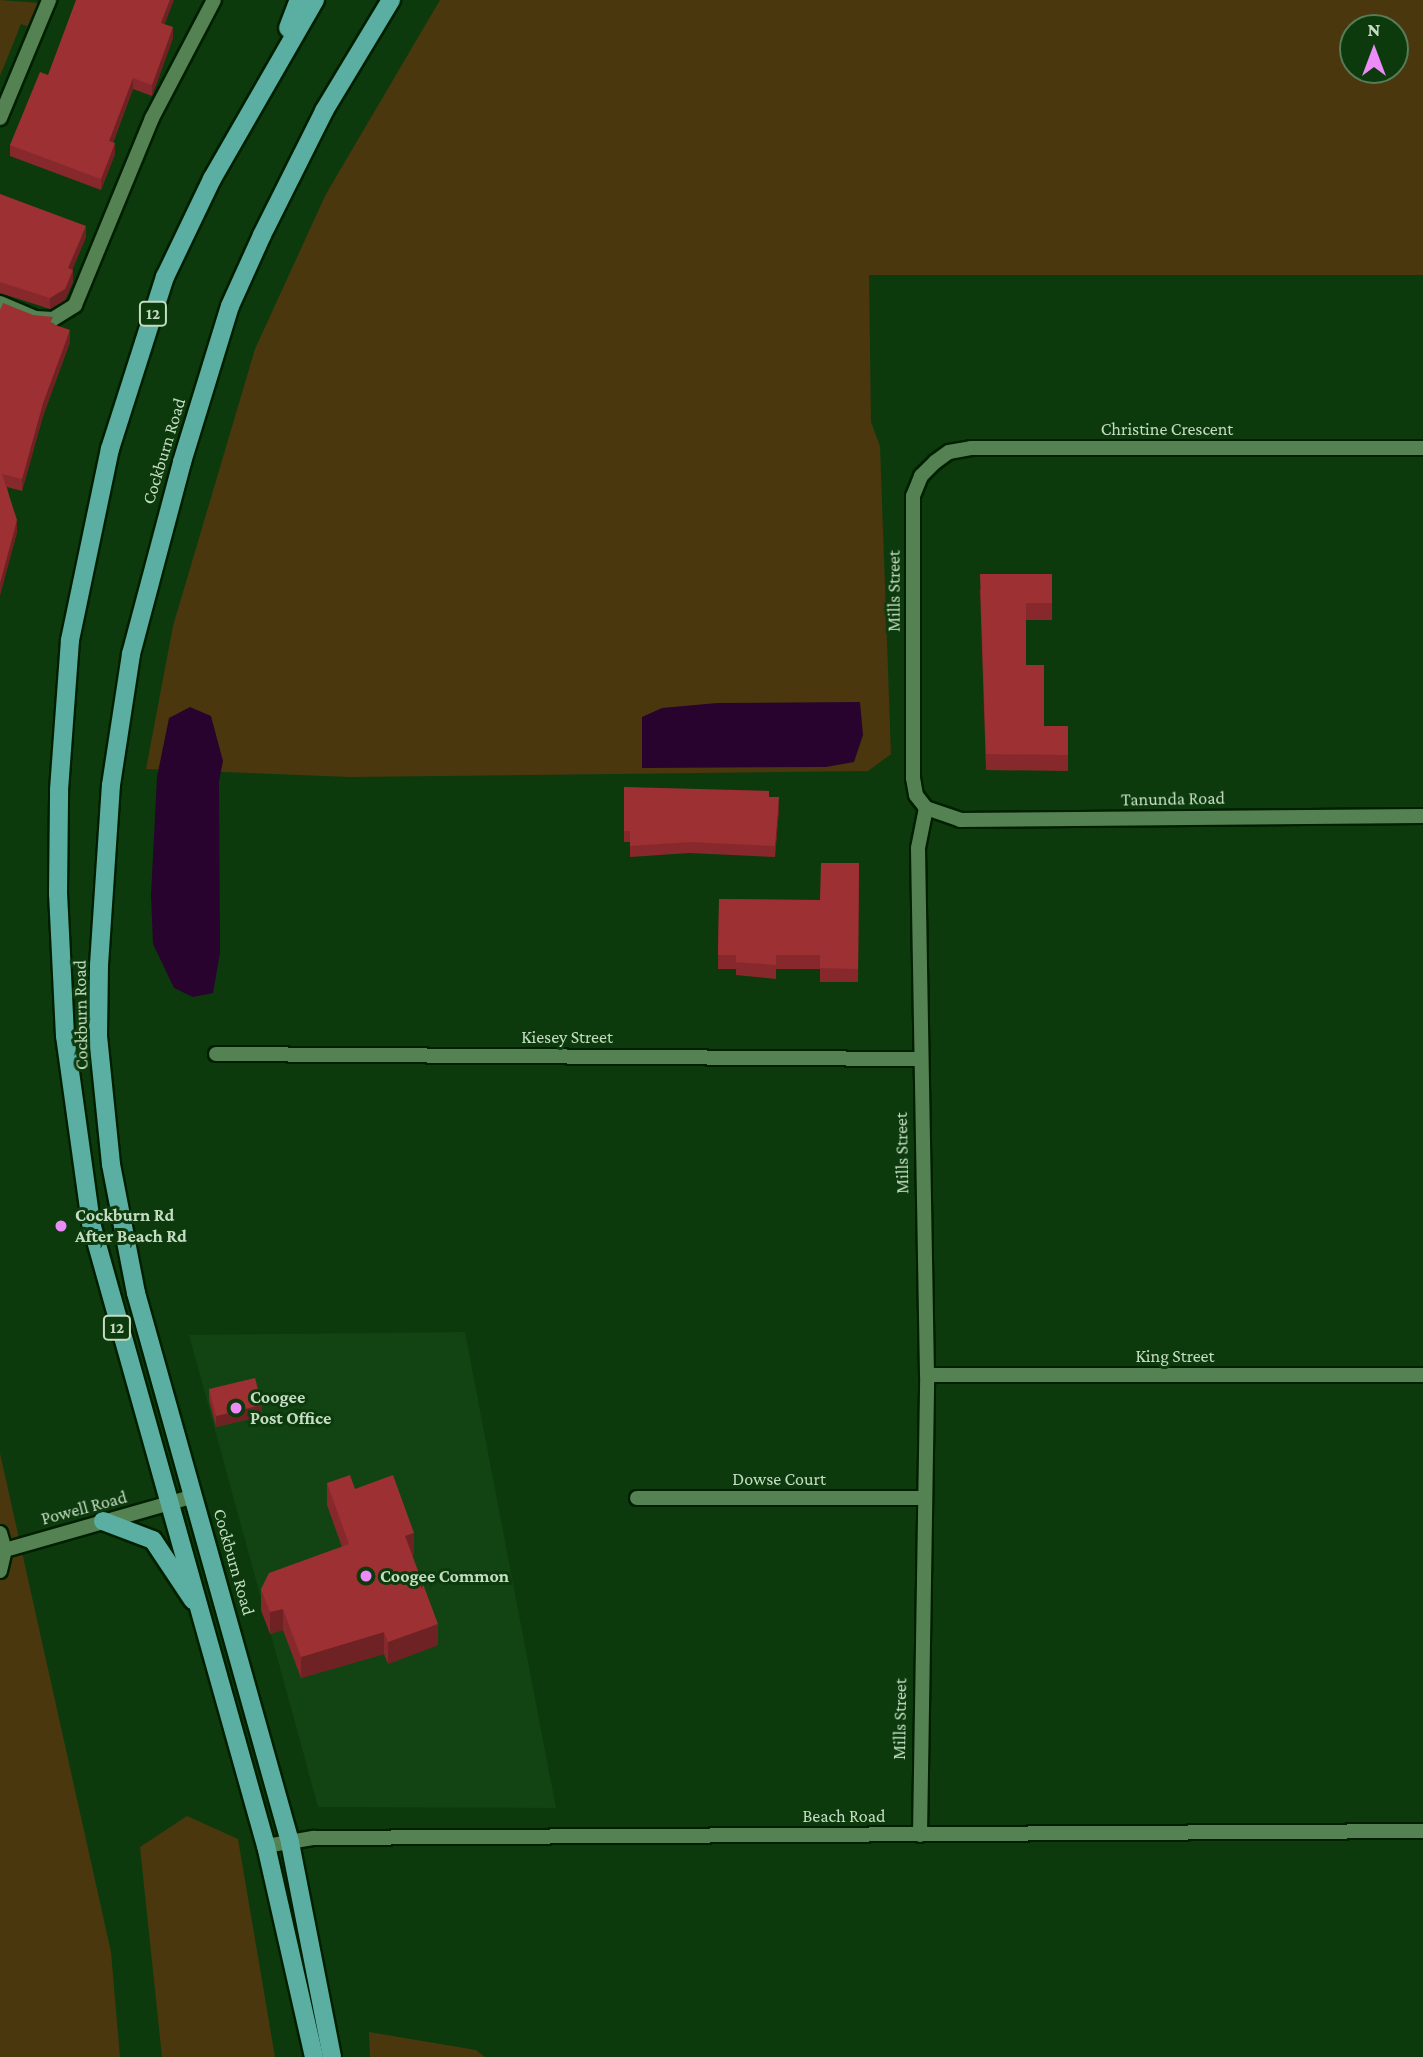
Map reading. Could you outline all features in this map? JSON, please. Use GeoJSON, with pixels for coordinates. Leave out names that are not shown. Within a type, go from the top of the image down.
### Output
{"type":"FeatureCollection","features":[{"type":"Feature","properties":{"kind":"main road"},"geometry":{"type":"LineString","coordinates":[[274,68],[299,0]]}},
{"type":"Feature","properties":{"kind":"main road","name":"Cockburn Road"},"geometry":{"type":"LineString","coordinates":[[314,2057],[266,1846],[172,1504],[120,1340],[91,1223],[65,1036],[58,941],[61,743],[70,640],[110,449],[165,277],[274,68],[315,0]]}},
{"type":"Feature","properties":{"kind":"main road","name":"Cockburn Road"},"geometry":{"type":"LineString","coordinates":[[332,2057],[290,1842],[136,1293],[111,1164],[98,1035],[111,785],[131,654],[170,503],[230,306],[324,111],[391,0]]}},
{"type":"Feature","properties":{"kind":"main road"},"geometry":{"type":"LineString","coordinates":[[103,1521],[153,1540],[202,1614]]}},
{"type":"Feature","properties":{"kind":"street"},"geometry":{"type":"LineString","coordinates":[[0,118],[49,0]]}},
{"type":"Feature","properties":{"kind":"street"},"geometry":{"type":"LineString","coordinates":[[0,303],[53,319],[75,305],[152,118],[214,0]]}},
{"type":"Feature","properties":{"kind":"street","name":"Christine Crescent"},"geometry":{"type":"LineString","coordinates":[[921,476],[949,452],[971,448],[1423,448]]}},
{"type":"Feature","properties":{"kind":"street","name":"Mills Street"},"geometry":{"type":"LineString","coordinates":[[920,1835],[921,1498],[927,1375],[919,1059],[918,848],[926,808],[916,795],[913,778],[913,496],[921,476]]}},
{"type":"Feature","properties":{"kind":"street","name":"Tanunda Road"},"geometry":{"type":"LineString","coordinates":[[926,808],[960,820],[1423,816]]}},
{"type":"Feature","properties":{"kind":"street","name":"Kiesey Street"},"geometry":{"type":"LineString","coordinates":[[216,1055],[919,1059]]}},
{"type":"Feature","properties":{"kind":"street","name":"King Street"},"geometry":{"type":"LineString","coordinates":[[927,1375],[1423,1375]]}},
{"type":"Feature","properties":{"kind":"street","name":"Powell Road"},"geometry":{"type":"LineString","coordinates":[[3,1550],[194,1496]]}},
{"type":"Feature","properties":{"kind":"street","name":"Dowse Court"},"geometry":{"type":"LineString","coordinates":[[637,1498],[921,1498]]}},
{"type":"Feature","properties":{"kind":"street"},"geometry":{"type":"LineString","coordinates":[[0,1533],[3,1550],[0,1571]]}},
{"type":"Feature","properties":{"kind":"street","name":"Beach Road"},"geometry":{"type":"LineString","coordinates":[[266,1846],[327,1838],[1423,1831]]}},
{"type":"Feature","properties":{"kind":"shaded area"},"geometry":{"type":"Polygon","coordinates":[[[0,0],[40,3],[32,28],[21,24],[0,76],[0,0]]]}},
{"type":"Feature","properties":{"kind":"shaded area"},"geometry":{"type":"Polygon","coordinates":[[[440,0],[1423,0],[1423,275],[869,275],[871,422],[880,446],[891,754],[868,771],[350,777],[146,769],[173,626],[255,349],[326,194],[440,0]]]}},
{"type":"Feature","properties":{"kind":"shaded area"},"geometry":{"type":"Polygon","coordinates":[[[860,702],[863,735],[854,762],[826,767],[642,768],[642,717],[662,708],[717,703],[860,702]]]}},
{"type":"Feature","properties":{"kind":"shaded area"},"geometry":{"type":"Polygon","coordinates":[[[190,707],[211,716],[223,761],[219,781],[220,953],[213,993],[193,997],[174,988],[153,944],[151,895],[157,777],[169,718],[190,707]]]}},
{"type":"Feature","properties":{"kind":"shaded area","name":"Coogee Common"},"geometry":{"type":"Polygon","coordinates":[[[465,1332],[556,1808],[318,1807],[189,1335],[465,1332]]]}},
{"type":"Feature","properties":{"kind":"shaded area"},"geometry":{"type":"Polygon","coordinates":[[[0,1453],[111,1952],[120,2057],[0,2057],[0,1453]]]}},
{"type":"Feature","properties":{"kind":"shaded area"},"geometry":{"type":"Polygon","coordinates":[[[187,1816],[238,1839],[275,2057],[162,2057],[140,1847],[187,1816]]]}},
{"type":"Feature","properties":{"kind":"shaded area"},"geometry":{"type":"Polygon","coordinates":[[[369,2032],[476,2050],[485,2057],[370,2057],[369,2032]]]}},
{"type":"Feature","properties":{"kind":"building"},"geometry":{"type":"Polygon","coordinates":[[[76,0],[170,0],[161,23],[173,27],[152,85],[133,78],[109,141],[115,143],[101,179],[10,145],[40,72],[48,75],[76,0]]]}},
{"type":"Feature","properties":{"kind":"building"},"geometry":{"type":"Polygon","coordinates":[[[0,194],[86,226],[68,268],[73,270],[65,289],[50,298],[0,282],[0,194]]]}},
{"type":"Feature","properties":{"kind":"building"},"geometry":{"type":"Polygon","coordinates":[[[3,303],[33,315],[53,317],[50,323],[70,330],[43,403],[22,479],[2,474],[17,520],[0,583],[0,310],[3,303]]]}},
{"type":"Feature","properties":{"kind":"building"},"geometry":{"type":"Polygon","coordinates":[[[980,574],[1052,574],[1052,603],[1026,603],[1026,665],[1044,665],[1044,726],[1068,726],[1068,755],[986,754],[980,574]]]}},
{"type":"Feature","properties":{"kind":"building"},"geometry":{"type":"Polygon","coordinates":[[[624,787],[769,791],[769,797],[779,797],[775,846],[689,842],[630,846],[630,831],[624,831],[624,787]]]}},
{"type":"Feature","properties":{"kind":"building"},"geometry":{"type":"Polygon","coordinates":[[[821,863],[859,863],[858,969],[820,968],[820,955],[776,955],[776,965],[736,962],[736,955],[718,955],[719,899],[820,900],[821,863]]]}},
{"type":"Feature","properties":{"kind":"building"},"geometry":{"type":"Polygon","coordinates":[[[255,1378],[262,1405],[216,1416],[209,1389],[255,1378]]]}},
{"type":"Feature","properties":{"kind":"building","name":"Coogee Common"},"geometry":{"type":"Polygon","coordinates":[[[350,1475],[355,1489],[393,1475],[414,1533],[405,1536],[438,1624],[388,1642],[384,1632],[301,1657],[283,1609],[270,1612],[261,1589],[269,1573],[349,1544],[327,1483],[350,1475]]]}},
{"type":"Feature","properties":{"kind":"place","name":"Cockburn Rd After Beach Rd"},"geometry":{"type":"Point","coordinates":[61,1226]}},
{"type":"Feature","properties":{"kind":"place","name":"Coogee Post Office"},"geometry":{"type":"Point","coordinates":[236,1408]}},
{"type":"Feature","properties":{"kind":"place","name":"Coogee Common"},"geometry":{"type":"Point","coordinates":[366,1576]}}]}
